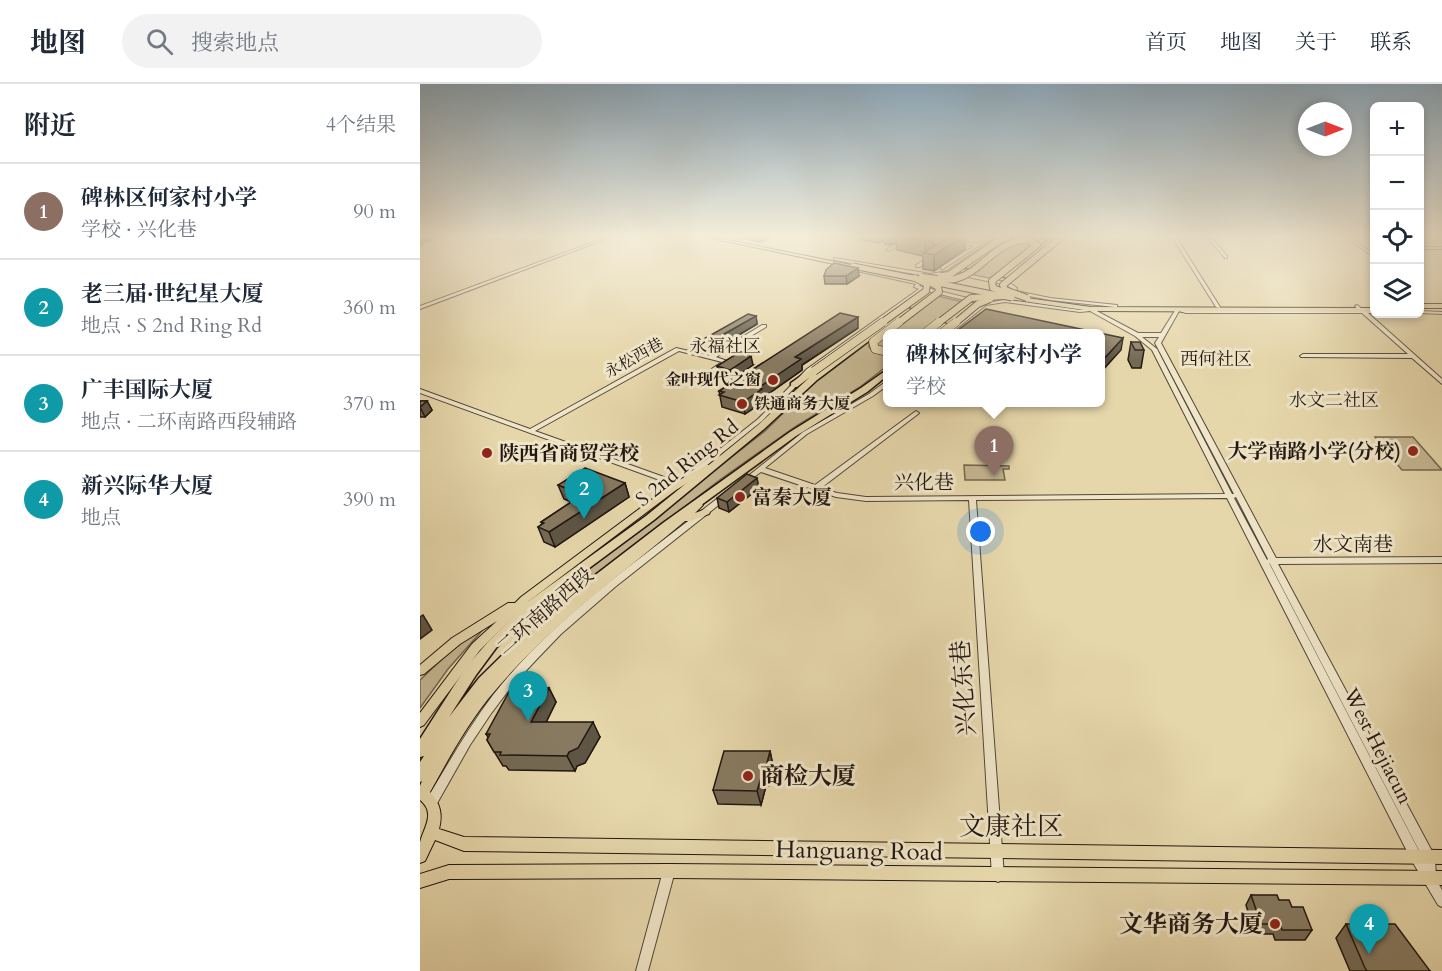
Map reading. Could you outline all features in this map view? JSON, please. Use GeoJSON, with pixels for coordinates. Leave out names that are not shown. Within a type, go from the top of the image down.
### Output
{"type":"FeatureCollection","features":[{"type":"Feature","properties":{"kind":"highway"},"geometry":{"type":"LineString","coordinates":[[794,385],[814,374],[926,291],[927,284],[921,278]]}},
{"type":"Feature","properties":{"kind":"highway"},"geometry":{"type":"LineString","coordinates":[[889,329],[939,292],[938,287],[922,278]]}},
{"type":"Feature","properties":{"kind":"highway","name":"S 2nd Ring Rd"},"geometry":{"type":"LineString","coordinates":[[886,329],[956,278]]}},
{"type":"Feature","properties":{"kind":"highway"},"geometry":{"type":"LineString","coordinates":[[995,278],[992,281],[993,288],[1010,296]]}},
{"type":"Feature","properties":{"kind":"highway"},"geometry":{"type":"LineString","coordinates":[[933,329],[998,278]]}},
{"type":"Feature","properties":{"kind":"highway"},"geometry":{"type":"LineString","coordinates":[[1011,278],[1003,285],[1005,290],[1027,298]]}},
{"type":"Feature","properties":{"kind":"highway"},"geometry":{"type":"LineString","coordinates":[[933,329],[971,298],[1010,296]]}},
{"type":"Feature","properties":{"kind":"highway"},"geometry":{"type":"LineString","coordinates":[[947,329],[985,300],[1010,296]]}},
{"type":"Feature","properties":{"kind":"highway","name":"S 2nd Ring Rd"},"geometry":{"type":"LineString","coordinates":[[420,751],[471,671],[530,606],[650,518],[727,457],[814,374],[883,331]]}},
{"type":"Feature","properties":{"kind":"highway"},"geometry":{"type":"LineString","coordinates":[[883,332],[873,342],[873,348],[883,351]]}},
{"type":"Feature","properties":{"kind":"highway","name":"S 2nd Ring Rd"},"geometry":{"type":"LineString","coordinates":[[723,485],[793,434],[867,391],[883,375]]}},
{"type":"Feature","properties":{"kind":"highway"},"geometry":{"type":"LineString","coordinates":[[867,391],[883,383]]}},
{"type":"Feature","properties":{"kind":"highway"},"geometry":{"type":"LineString","coordinates":[[820,417],[858,402]]}},
{"type":"Feature","properties":{"kind":"highway","name":"S 2nd Ring Rd"},"geometry":{"type":"LineString","coordinates":[[420,775],[459,713],[504,659],[546,620],[673,523]]}},
{"type":"Feature","properties":{"kind":"main road"},"geometry":{"type":"LineString","coordinates":[[923,278],[1091,309],[1370,309]]}},
{"type":"Feature","properties":{"kind":"main road"},"geometry":{"type":"LineString","coordinates":[[1010,296],[1070,304],[1115,306],[1361,309]]}},
{"type":"Feature","properties":{"kind":"main road"},"geometry":{"type":"LineString","coordinates":[[1424,309],[1442,309]]}},
{"type":"Feature","properties":{"kind":"main road"},"geometry":{"type":"LineString","coordinates":[[420,671],[456,641],[525,599],[676,487],[727,457]]}},
{"type":"Feature","properties":{"kind":"main road","name":"二环南路西段"},"geometry":{"type":"LineString","coordinates":[[424,796],[452,742],[482,697],[506,669],[549,628],[673,523],[723,485]]}},
{"type":"Feature","properties":{"kind":"main road"},"geometry":{"type":"LineString","coordinates":[[673,523],[706,512]]}},
{"type":"Feature","properties":{"kind":"main road"},"geometry":{"type":"LineString","coordinates":[[420,722],[476,647],[525,599]]}},
{"type":"Feature","properties":{"kind":"main road"},"geometry":{"type":"LineString","coordinates":[[420,856],[434,832],[435,817],[424,796]]}},
{"type":"Feature","properties":{"kind":"main road","name":"Hanguang Road"},"geometry":{"type":"LineString","coordinates":[[434,832],[464,844],[1429,857]]}},
{"type":"Feature","properties":{"kind":"main road","name":"Hanguang Road"},"geometry":{"type":"LineString","coordinates":[[420,880],[449,872],[669,871],[998,876],[1436,878]]}},
{"type":"Feature","properties":{"kind":"street"},"geometry":{"type":"LineString","coordinates":[[420,307],[496,278]]}},
{"type":"Feature","properties":{"kind":"street"},"geometry":{"type":"LineString","coordinates":[[921,278],[916,287],[921,290],[984,304]]}},
{"type":"Feature","properties":{"kind":"street"},"geometry":{"type":"LineString","coordinates":[[983,278],[1013,285],[1010,296]]}},
{"type":"Feature","properties":{"kind":"street"},"geometry":{"type":"LineString","coordinates":[[1008,284],[1015,278]]}},
{"type":"Feature","properties":{"kind":"street"},"geometry":{"type":"LineString","coordinates":[[1200,278],[1218,307]]}},
{"type":"Feature","properties":{"kind":"street"},"geometry":{"type":"LineString","coordinates":[[420,393],[676,487],[760,420],[809,370],[921,290]]}},
{"type":"Feature","properties":{"kind":"street"},"geometry":{"type":"LineString","coordinates":[[953,329],[984,304],[1010,296],[1050,298],[1115,306]]}},
{"type":"Feature","properties":{"kind":"street","name":"West Hejiacun"},"geometry":{"type":"LineString","coordinates":[[1091,309],[1137,335],[1154,349],[1429,857],[1436,878]]}},
{"type":"Feature","properties":{"kind":"street"},"geometry":{"type":"LineString","coordinates":[[1137,335],[1161,335],[1178,309]]}},
{"type":"Feature","properties":{"kind":"street"},"geometry":{"type":"LineString","coordinates":[[1361,309],[1442,382]]}},
{"type":"Feature","properties":{"kind":"street"},"geometry":{"type":"LineString","coordinates":[[711,358],[764,326]]}},
{"type":"Feature","properties":{"kind":"street","name":"West Hejiacun"},"geometry":{"type":"LineString","coordinates":[[1161,335],[1158,343],[1161,350],[1234,496]]}},
{"type":"Feature","properties":{"kind":"street","name":"永松西巷"},"geometry":{"type":"LineString","coordinates":[[528,432],[678,349],[711,358]]}},
{"type":"Feature","properties":{"kind":"street"},"geometry":{"type":"LineString","coordinates":[[1303,356],[1413,356]]}},
{"type":"Feature","properties":{"kind":"street"},"geometry":{"type":"LineString","coordinates":[[695,382],[727,362],[711,358]]}},
{"type":"Feature","properties":{"kind":"street"},"geometry":{"type":"LineString","coordinates":[[424,796],[507,686],[574,616],[805,433],[858,402],[883,384]]}},
{"type":"Feature","properties":{"kind":"street"},"geometry":{"type":"LineString","coordinates":[[816,488],[916,413]]}},
{"type":"Feature","properties":{"kind":"street","name":"兴化巷"},"geometry":{"type":"LineString","coordinates":[[760,469],[836,495],[866,498],[1234,496]]}},
{"type":"Feature","properties":{"kind":"street","name":"兴化东巷"},"geometry":{"type":"LineString","coordinates":[[972,498],[998,876]]}},
{"type":"Feature","properties":{"kind":"street","name":"水文南巷"},"geometry":{"type":"LineString","coordinates":[[1268,561],[1442,560]]}},
{"type":"Feature","properties":{"kind":"street","name":"West Hejiacun"},"geometry":{"type":"LineString","coordinates":[[1268,561],[1429,857],[1436,878]]}},
{"type":"Feature","properties":{"kind":"street"},"geometry":{"type":"LineString","coordinates":[[642,971],[669,871]]}},
{"type":"Feature","properties":{"kind":"street"},"geometry":{"type":"LineString","coordinates":[[1436,878],[1442,901]]}},
{"type":"Feature","properties":{"kind":"shaded area"},"geometry":{"type":"Polygon","coordinates":[[[938,296],[963,302],[926,329],[893,329],[938,296]]]}},
{"type":"Feature","properties":{"kind":"shaded area"},"geometry":{"type":"Polygon","coordinates":[[[883,337],[883,349],[875,346],[883,337]]]}},
{"type":"Feature","properties":{"kind":"shaded area"},"geometry":{"type":"Polygon","coordinates":[[[869,342],[869,347],[873,351],[883,353],[883,369],[860,387],[795,427],[721,479],[546,613],[536,608],[765,431],[819,378],[869,342]]]}},
{"type":"Feature","properties":{"kind":"shaded area"},"geometry":{"type":"Polygon","coordinates":[[[1375,437],[1413,437],[1442,470],[1402,470],[1375,437]]]}},
{"type":"Feature","properties":{"kind":"shaded area"},"geometry":{"type":"Polygon","coordinates":[[[964,465],[1009,466],[1009,469],[1003,469],[1005,480],[965,480],[964,465]]]}},
{"type":"Feature","properties":{"kind":"shaded area"},"geometry":{"type":"Polygon","coordinates":[[[488,624],[448,669],[420,708],[420,680],[458,644],[488,624]]]}},
{"type":"Feature","properties":{"kind":"building"},"geometry":{"type":"Polygon","coordinates":[[[986,309],[1080,329],[959,329],[986,309]]]}},
{"type":"Feature","properties":{"kind":"building"},"geometry":{"type":"Polygon","coordinates":[[[840,313],[858,317],[795,357],[801,359],[758,388],[762,389],[743,402],[719,395],[724,392],[719,391],[840,313]]]}},
{"type":"Feature","properties":{"kind":"building"},"geometry":{"type":"Polygon","coordinates":[[[748,314],[756,316],[710,342],[702,340],[748,314]]]}},
{"type":"Feature","properties":{"kind":"building"},"geometry":{"type":"Polygon","coordinates":[[[1105,334],[1123,338],[1105,358],[1105,334]]]}},
{"type":"Feature","properties":{"kind":"building"},"geometry":{"type":"Polygon","coordinates":[[[1131,342],[1140,342],[1144,350],[1135,350],[1131,342]]]}},
{"type":"Feature","properties":{"kind":"building"},"geometry":{"type":"Polygon","coordinates":[[[738,353],[751,356],[730,370],[717,366],[738,353]]]}},
{"type":"Feature","properties":{"kind":"building"},"geometry":{"type":"Polygon","coordinates":[[[585,468],[625,483],[549,532],[538,527],[544,523],[541,522],[582,495],[558,485],[585,468]]]}},
{"type":"Feature","properties":{"kind":"building"},"geometry":{"type":"Polygon","coordinates":[[[747,474],[757,478],[727,502],[717,498],[747,474]]]}},
{"type":"Feature","properties":{"kind":"building"},"geometry":{"type":"Polygon","coordinates":[[[515,687],[549,688],[531,722],[593,722],[578,748],[569,752],[567,756],[500,755],[501,752],[494,752],[487,740],[490,734],[486,734],[510,690],[515,687]]]}},
{"type":"Feature","properties":{"kind":"building"},"geometry":{"type":"Polygon","coordinates":[[[724,751],[770,751],[757,791],[713,790],[724,751]]]}},
{"type":"Feature","properties":{"kind":"building"},"geometry":{"type":"Polygon","coordinates":[[[1251,895],[1277,895],[1279,900],[1289,900],[1292,907],[1303,907],[1312,930],[1282,930],[1280,924],[1261,924],[1251,895]]]}},
{"type":"Feature","properties":{"kind":"building"},"geometry":{"type":"Polygon","coordinates":[[[1346,924],[1395,924],[1430,971],[1367,971],[1346,924]]]}},
{"type":"Feature","properties":{"kind":"place","name":"金叶现代之窗"},"geometry":{"type":"Point","coordinates":[773,380]}},
{"type":"Feature","properties":{"kind":"place","name":"铁通商务大厦"},"geometry":{"type":"Point","coordinates":[742,404]}},
{"type":"Feature","properties":{"kind":"place","name":"大学南路小学(分校)"},"geometry":{"type":"Point","coordinates":[1413,451]}},
{"type":"Feature","properties":{"kind":"place","name":"陕西省商贸学校"},"geometry":{"type":"Point","coordinates":[487,453]}},
{"type":"Feature","properties":{"kind":"place","name":"碑林区何家村小学"},"geometry":{"type":"Point","coordinates":[994,476]}},
{"type":"Feature","properties":{"kind":"place","name":"富秦大厦"},"geometry":{"type":"Point","coordinates":[740,497]}},
{"type":"Feature","properties":{"kind":"place","name":"老三届·世纪星大厦"},"geometry":{"type":"Point","coordinates":[584,519]}},
{"type":"Feature","properties":{"kind":"place","name":"广丰国际大厦"},"geometry":{"type":"Point","coordinates":[528,721]}},
{"type":"Feature","properties":{"kind":"place","name":"商检大厦"},"geometry":{"type":"Point","coordinates":[748,776]}},
{"type":"Feature","properties":{"kind":"place","name":"文华商务大厦"},"geometry":{"type":"Point","coordinates":[1275,924]}},
{"type":"Feature","properties":{"kind":"place","name":"新兴际华大厦"},"geometry":{"type":"Point","coordinates":[1369,954]}},
{"type":"Feature","properties":{"kind":"district","name":"永福社区"},"geometry":{"type":"Point","coordinates":[725,346]}},
{"type":"Feature","properties":{"kind":"district","name":"西何社区"},"geometry":{"type":"Point","coordinates":[1216,359]}},
{"type":"Feature","properties":{"kind":"district","name":"水文二社区"},"geometry":{"type":"Point","coordinates":[1334,400]}},
{"type":"Feature","properties":{"kind":"district","name":"文康社区"},"geometry":{"type":"Point","coordinates":[1011,826]}}]}
